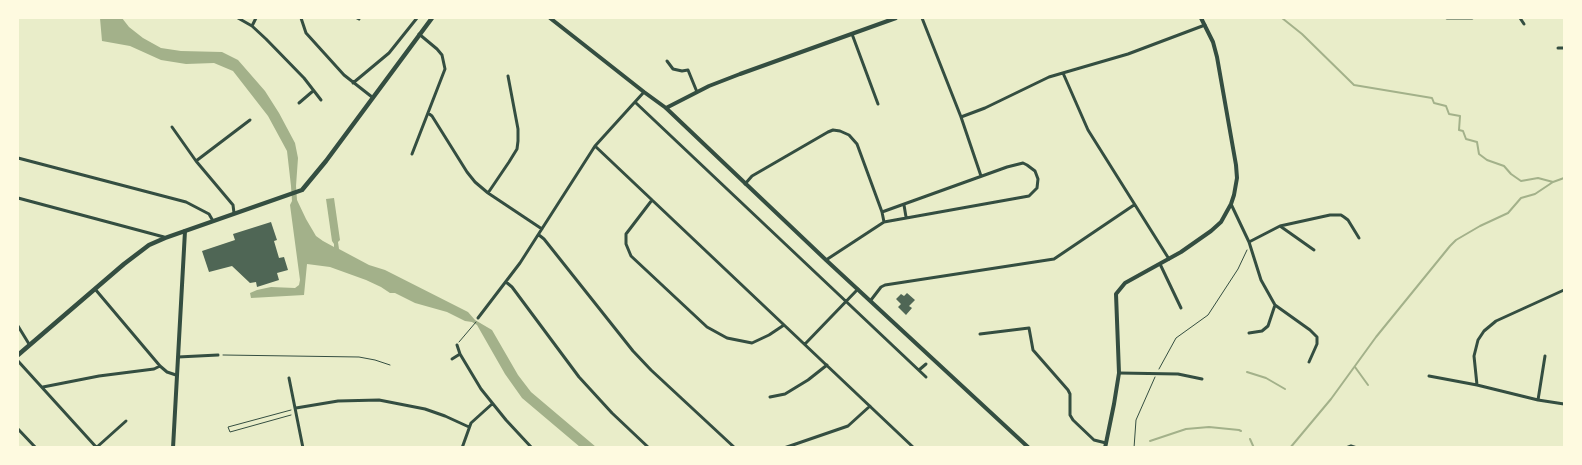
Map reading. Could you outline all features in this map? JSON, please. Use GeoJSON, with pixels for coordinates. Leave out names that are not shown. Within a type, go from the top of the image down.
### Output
{"type":"FeatureCollection","features":[{"type":"Feature","properties":{"kind":"main road"},"geometry":{"type":"LineString","coordinates":[[18,355],[149,245],[284,197],[306,187],[432,18]]}},
{"type":"Feature","properties":{"kind":"street"},"geometry":{"type":"LineString","coordinates":[[238,18],[252,26],[304,78],[321,100]]}},
{"type":"Feature","properties":{"kind":"street"},"geometry":{"type":"LineString","coordinates":[[252,26],[256,18]]}},
{"type":"Feature","properties":{"kind":"street"},"geometry":{"type":"LineString","coordinates":[[301,18],[306,32],[344,75],[372,97]]}},
{"type":"Feature","properties":{"kind":"street"},"geometry":{"type":"LineString","coordinates":[[353,83],[389,53],[416,18]]}},
{"type":"Feature","properties":{"kind":"street"},"geometry":{"type":"LineString","coordinates":[[550,18],[666,108],[826,260],[1029,448]]}},
{"type":"Feature","properties":{"kind":"street"},"geometry":{"type":"LineString","coordinates":[[666,108],[697,92],[801,51],[896,18]]}},
{"type":"Feature","properties":{"kind":"street"},"geometry":{"type":"LineString","coordinates":[[922,18],[961,117],[981,176]]}},
{"type":"Feature","properties":{"kind":"street"},"geometry":{"type":"LineString","coordinates":[[980,334],[1029,328],[1033,350],[1070,394],[1070,415],[1073,420],[1094,440],[1105,445],[1119,374],[1116,294],[1125,283],[1169,259],[1211,231],[1221,222],[1231,204],[1236,188],[1236,164],[1217,57],[1213,42],[1201,18]]}},
{"type":"Feature","properties":{"kind":"street"},"geometry":{"type":"LineString","coordinates":[[1447,18],[1472,18]]}},
{"type":"Feature","properties":{"kind":"street"},"geometry":{"type":"LineString","coordinates":[[1520,18],[1524,24]]}},
{"type":"Feature","properties":{"kind":"street"},"geometry":{"type":"LineString","coordinates":[[961,117],[985,108],[1049,77],[1128,54],[1204,25]]}},
{"type":"Feature","properties":{"kind":"street"},"geometry":{"type":"LineString","coordinates":[[412,154],[445,69],[442,56],[419,34]]}},
{"type":"Feature","properties":{"kind":"street"},"geometry":{"type":"LineString","coordinates":[[852,34],[878,104]]}},
{"type":"Feature","properties":{"kind":"street"},"geometry":{"type":"LineString","coordinates":[[1558,48],[1564,48]]}},
{"type":"Feature","properties":{"kind":"street"},"geometry":{"type":"LineString","coordinates":[[667,62],[673,69],[688,70],[697,92]]}},
{"type":"Feature","properties":{"kind":"street"},"geometry":{"type":"LineString","coordinates":[[1062,73],[1088,130],[1169,259]]}},
{"type":"Feature","properties":{"kind":"street"},"geometry":{"type":"LineString","coordinates":[[488,193],[509,162],[518,141],[518,129],[508,76]]}},
{"type":"Feature","properties":{"kind":"street"},"geometry":{"type":"LineString","coordinates":[[299,103],[313,91]]}},
{"type":"Feature","properties":{"kind":"street"},"geometry":{"type":"LineString","coordinates":[[478,318],[539,235],[595,146],[644,92]]}},
{"type":"Feature","properties":{"kind":"street"},"geometry":{"type":"LineString","coordinates":[[636,103],[926,377]]}},
{"type":"Feature","properties":{"kind":"street"},"geometry":{"type":"LineString","coordinates":[[428,113],[441,129],[475,182],[488,193],[542,229]]}},
{"type":"Feature","properties":{"kind":"street"},"geometry":{"type":"LineString","coordinates":[[196,161],[250,120]]}},
{"type":"Feature","properties":{"kind":"street"},"geometry":{"type":"LineString","coordinates":[[172,127],[196,161],[233,205],[234,214]]}},
{"type":"Feature","properties":{"kind":"street"},"geometry":{"type":"LineString","coordinates":[[745,184],[752,176],[828,132],[833,130],[840,131],[849,135],[857,144],[884,222]]}},
{"type":"Feature","properties":{"kind":"street"},"geometry":{"type":"LineString","coordinates":[[595,146],[914,448]]}},
{"type":"Feature","properties":{"kind":"street"},"geometry":{"type":"LineString","coordinates":[[18,158],[186,202],[209,214],[213,221]]}},
{"type":"Feature","properties":{"kind":"street"},"geometry":{"type":"LineString","coordinates":[[826,260],[884,222],[1029,196],[1037,188],[1038,179],[1035,171],[1028,164],[1023,163],[981,176],[882,212]]}},
{"type":"Feature","properties":{"kind":"street"},"geometry":{"type":"LineString","coordinates":[[18,198],[165,238]]}},
{"type":"Feature","properties":{"kind":"street"},"geometry":{"type":"LineString","coordinates":[[652,200],[626,234],[626,244],[631,256],[707,328],[727,338],[752,343],[784,325]]}},
{"type":"Feature","properties":{"kind":"street"},"geometry":{"type":"LineString","coordinates":[[871,300],[885,285],[1054,259],[1134,204]]}},
{"type":"Feature","properties":{"kind":"street"},"geometry":{"type":"LineString","coordinates":[[1231,204],[1249,242],[1261,280],[1275,305],[1317,337],[1317,344],[1309,362]]}},
{"type":"Feature","properties":{"kind":"street"},"geometry":{"type":"LineString","coordinates":[[904,205],[906,217]]}},
{"type":"Feature","properties":{"kind":"street"},"geometry":{"type":"LineString","coordinates":[[1249,242],[1280,226],[1330,215],[1341,215],[1348,220],[1359,238]]}},
{"type":"Feature","properties":{"kind":"street"},"geometry":{"type":"LineString","coordinates":[[1280,226],[1314,250]]}},
{"type":"Feature","properties":{"kind":"street"},"geometry":{"type":"LineString","coordinates":[[173,448],[185,231]]}},
{"type":"Feature","properties":{"kind":"street"},"geometry":{"type":"LineString","coordinates":[[539,235],[633,351],[735,448]]}},
{"type":"Feature","properties":{"kind":"street"},"geometry":{"type":"LineString","coordinates":[[1160,264],[1182,308]]}},
{"type":"Feature","properties":{"kind":"street"},"geometry":{"type":"LineString","coordinates":[[506,282],[512,287],[580,377],[612,413],[649,448]]}},
{"type":"Feature","properties":{"kind":"street"},"geometry":{"type":"LineString","coordinates":[[805,344],[858,288]]}},
{"type":"Feature","properties":{"kind":"street"},"geometry":{"type":"LineString","coordinates":[[95,289],[160,366],[167,372],[176,375]]}},
{"type":"Feature","properties":{"kind":"street"},"geometry":{"type":"LineString","coordinates":[[1477,385],[1474,356],[1478,340],[1484,331],[1507,315],[1564,290]]}},
{"type":"Feature","properties":{"kind":"street"},"geometry":{"type":"LineString","coordinates":[[1249,333],[1262,331],[1268,326],[1275,305]]}},
{"type":"Feature","properties":{"kind":"street"},"geometry":{"type":"LineString","coordinates":[[18,326],[29,344]]}},
{"type":"Feature","properties":{"kind":"street"},"geometry":{"type":"LineString","coordinates":[[457,345],[460,354],[481,389],[532,448]]}},
{"type":"Feature","properties":{"kind":"street"},"geometry":{"type":"LineString","coordinates":[[452,359],[460,354]]}},
{"type":"Feature","properties":{"kind":"street"},"geometry":{"type":"LineString","coordinates":[[178,357],[218,356]]}},
{"type":"Feature","properties":{"kind":"street"},"geometry":{"type":"LineString","coordinates":[[1538,400],[1545,356]]}},
{"type":"Feature","properties":{"kind":"street"},"geometry":{"type":"LineString","coordinates":[[18,362],[97,447],[126,421]]}},
{"type":"Feature","properties":{"kind":"street"},"geometry":{"type":"LineString","coordinates":[[919,370],[926,364]]}},
{"type":"Feature","properties":{"kind":"street"},"geometry":{"type":"LineString","coordinates":[[770,397],[785,394],[808,380],[827,365]]}},
{"type":"Feature","properties":{"kind":"street"},"geometry":{"type":"LineString","coordinates":[[43,387],[99,376],[154,369],[160,366]]}},
{"type":"Feature","properties":{"kind":"street"},"geometry":{"type":"LineString","coordinates":[[1119,374],[1178,374],[1202,379]]}},
{"type":"Feature","properties":{"kind":"street"},"geometry":{"type":"LineString","coordinates":[[1428,376],[1564,404]]}},
{"type":"Feature","properties":{"kind":"street"},"geometry":{"type":"LineString","coordinates":[[290,378],[303,448]]}},
{"type":"Feature","properties":{"kind":"street"},"geometry":{"type":"LineString","coordinates":[[296,408],[338,401],[379,400],[425,409],[469,427]]}},
{"type":"Feature","properties":{"kind":"street"},"geometry":{"type":"LineString","coordinates":[[462,448],[469,427],[492,404]]}},
{"type":"Feature","properties":{"kind":"street"},"geometry":{"type":"LineString","coordinates":[[784,448],[848,426],[870,406]]}},
{"type":"Feature","properties":{"kind":"street"},"geometry":{"type":"LineString","coordinates":[[18,429],[36,448]]}},
{"type":"Feature","properties":{"kind":"street"},"geometry":{"type":"LineString","coordinates":[[1346,448],[1351,446],[1357,448]]}},
{"type":"Feature","properties":{"kind":"path"},"geometry":{"type":"LineString","coordinates":[[1134,448],[1136,420],[1176,338],[1208,315],[1238,269],[1247,251],[1249,242]]}},
{"type":"Feature","properties":{"kind":"path"},"geometry":{"type":"LineString","coordinates":[[457,345],[473,325]]}},
{"type":"Feature","properties":{"kind":"path"},"geometry":{"type":"LineString","coordinates":[[218,356],[359,357],[390,365]]}},
{"type":"Feature","properties":{"kind":"path"},"geometry":{"type":"LineString","coordinates":[[296,408],[228,426],[230,432],[297,414]]}},
{"type":"Feature","properties":{"kind":"shaded area"},"geometry":{"type":"Polygon","coordinates":[[[100,18],[122,18],[129,27],[143,38],[161,48],[181,51],[222,52],[238,60],[265,91],[295,143],[298,158],[297,200],[316,236],[334,247],[326,199],[334,198],[340,240],[338,242],[339,249],[468,312],[475,320],[492,330],[518,375],[531,392],[596,447],[580,447],[522,398],[505,374],[477,325],[472,322],[465,321],[447,312],[415,303],[395,293],[390,293],[366,280],[330,267],[307,264],[304,295],[251,298],[250,293],[257,290],[271,287],[295,288],[299,285],[300,280],[290,205],[292,201],[287,151],[268,116],[233,71],[214,63],[186,64],[161,60],[130,46],[102,41],[100,18]]]}},
{"type":"Feature","properties":{"kind":"building"},"geometry":{"type":"Polygon","coordinates":[[[271,222],[277,240],[274,241],[279,258],[284,257],[288,270],[277,273],[279,280],[257,287],[256,282],[250,283],[232,266],[209,272],[202,251],[235,240],[233,234],[271,222]]]}},
{"type":"Feature","properties":{"kind":"building"},"geometry":{"type":"Polygon","coordinates":[[[907,293],[915,300],[909,306],[912,308],[906,315],[898,307],[901,304],[896,299],[901,294],[904,296],[907,293]]]}},
{"type":"Feature","properties":{"kind":"waterway"},"geometry":{"type":"LineString","coordinates":[[1282,18],[1302,34],[1354,85],[1432,98],[1434,103],[1446,106],[1449,114],[1460,116],[1459,130],[1463,131],[1466,139],[1477,142],[1479,154],[1487,160],[1504,166],[1521,181],[1538,178],[1553,182],[1564,178]]}},
{"type":"Feature","properties":{"kind":"waterway"},"geometry":{"type":"LineString","coordinates":[[1290,448],[1331,399],[1376,337],[1450,246],[1456,240],[1480,226],[1508,213],[1521,198],[1535,194],[1553,182]]}},
{"type":"Feature","properties":{"kind":"waterway"},"geometry":{"type":"LineString","coordinates":[[1355,367],[1368,385]]}},
{"type":"Feature","properties":{"kind":"waterway"},"geometry":{"type":"LineString","coordinates":[[1247,372],[1266,378],[1285,389]]}},
{"type":"Feature","properties":{"kind":"waterway"},"geometry":{"type":"LineString","coordinates":[[1150,441],[1186,429],[1209,427],[1241,431]]}},
{"type":"Feature","properties":{"kind":"waterway"},"geometry":{"type":"LineString","coordinates":[[1250,439],[1254,448]]}}]}
